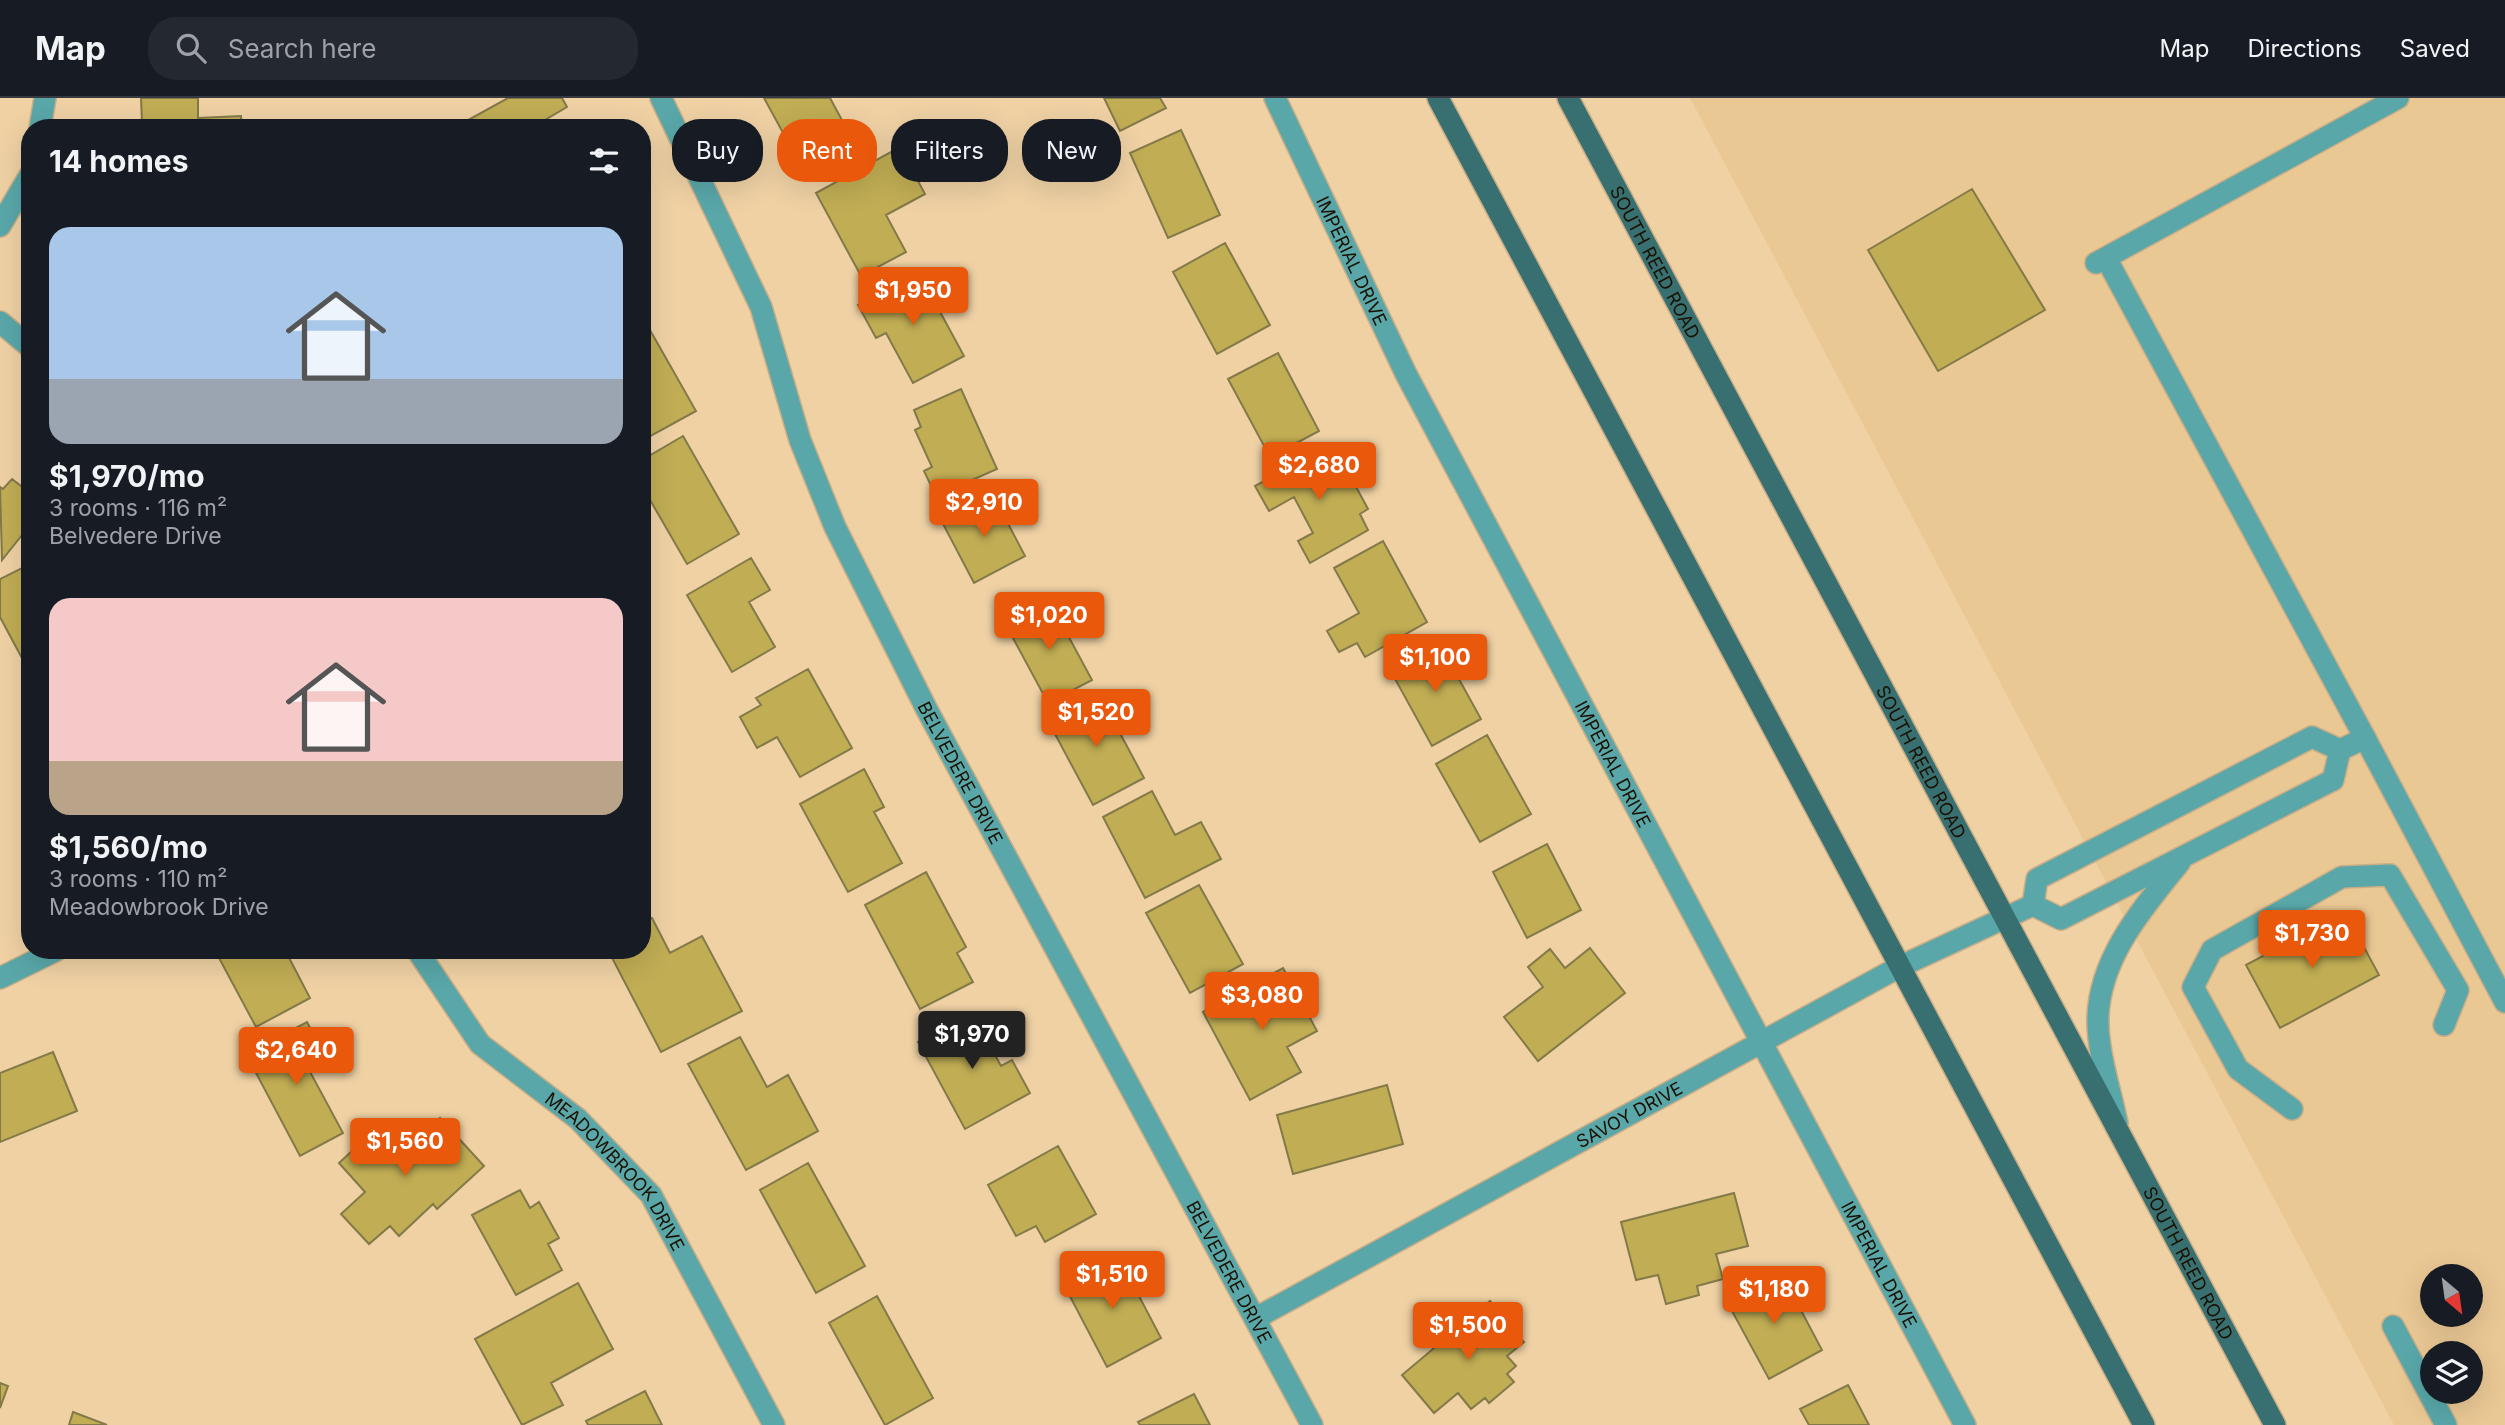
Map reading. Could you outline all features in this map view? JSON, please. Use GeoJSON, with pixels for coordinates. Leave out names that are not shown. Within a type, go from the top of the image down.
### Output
{"type":"FeatureCollection","features":[{"type":"Feature","properties":{"kind":"main road"},"geometry":{"type":"LineString","coordinates":[[1438,98],[2144,1425]]}},
{"type":"Feature","properties":{"kind":"main road","name":"SOUTH REED ROAD"},"geometry":{"type":"LineString","coordinates":[[1568,98],[2275,1425]]}},
{"type":"Feature","properties":{"kind":"street"},"geometry":{"type":"LineString","coordinates":[[42,119],[45,98]]}},
{"type":"Feature","properties":{"kind":"street","name":"BELVEDERE DRIVE"},"geometry":{"type":"LineString","coordinates":[[661,98],[761,307],[800,440],[835,527],[932,720],[1256,1318],[1311,1425]]}},
{"type":"Feature","properties":{"kind":"street","name":"IMPERIAL DRIVE"},"geometry":{"type":"LineString","coordinates":[[1275,98],[1406,374],[1965,1425]]}},
{"type":"Feature","properties":{"kind":"street"},"geometry":{"type":"LineString","coordinates":[[2398,98],[2100,261],[2365,738],[2505,1002]]}},
{"type":"Feature","properties":{"kind":"street"},"geometry":{"type":"LineString","coordinates":[[0,226],[21,190]]}},
{"type":"Feature","properties":{"kind":"street"},"geometry":{"type":"LineString","coordinates":[[0,322],[21,340]]}},
{"type":"Feature","properties":{"kind":"street"},"geometry":{"type":"LineString","coordinates":[[2312,737],[2340,750],[2333,780],[2062,919],[2034,905],[2036,879],[2300,743],[2312,737]]}},
{"type":"Feature","properties":{"kind":"street"},"geometry":{"type":"LineString","coordinates":[[2340,750],[2365,738]]}},
{"type":"Feature","properties":{"kind":"street"},"geometry":{"type":"LineString","coordinates":[[2119,1132],[2100,1045],[2098,1017],[2101,991],[2122,940],[2186,855]]}},
{"type":"Feature","properties":{"kind":"street"},"geometry":{"type":"LineString","coordinates":[[2292,1109],[2238,1069],[2193,987],[2212,950],[2342,877],[2390,875],[2458,990],[2444,1025]]}},
{"type":"Feature","properties":{"kind":"street","name":"SAVOY DRIVE"},"geometry":{"type":"LineString","coordinates":[[1256,1318],[1899,967],[2034,905]]}},
{"type":"Feature","properties":{"kind":"street"},"geometry":{"type":"LineString","coordinates":[[0,978],[39,959]]}},
{"type":"Feature","properties":{"kind":"street","name":"MEADOWBROOK DRIVE"},"geometry":{"type":"LineString","coordinates":[[423,959],[480,1044],[578,1119],[651,1195],[774,1425]]}},
{"type":"Feature","properties":{"kind":"street"},"geometry":{"type":"LineString","coordinates":[[2393,1326],[2446,1425]]}},
{"type":"Feature","properties":{"kind":"shaded area"},"geometry":{"type":"Polygon","coordinates":[[[1690,98],[2505,98],[2505,1425],[2394,1425],[1690,98]]]}},
{"type":"Feature","properties":{"kind":"building"},"geometry":{"type":"Polygon","coordinates":[[[141,98],[198,98],[198,118],[241,116],[241,119],[142,119],[141,98]]]}},
{"type":"Feature","properties":{"kind":"building"},"geometry":{"type":"Polygon","coordinates":[[[508,98],[562,98],[567,107],[547,119],[470,119],[508,98]]]}},
{"type":"Feature","properties":{"kind":"building"},"geometry":{"type":"Polygon","coordinates":[[[764,98],[830,98],[841,119],[777,119],[777,122],[764,98]]]}},
{"type":"Feature","properties":{"kind":"building"},"geometry":{"type":"Polygon","coordinates":[[[1104,98],[1160,98],[1166,108],[1121,130],[1121,119],[1114,119],[1104,98]]]}},
{"type":"Feature","properties":{"kind":"building"},"geometry":{"type":"Polygon","coordinates":[[[1181,130],[1220,215],[1168,238],[1130,153],[1181,130]]]}},
{"type":"Feature","properties":{"kind":"building"},"geometry":{"type":"Polygon","coordinates":[[[891,152],[891,182],[919,182],[925,194],[886,215],[906,252],[861,276],[816,193],[836,182],[877,182],[877,160],[891,152]]]}},
{"type":"Feature","properties":{"kind":"building"},"geometry":{"type":"Polygon","coordinates":[[[1972,189],[2045,310],[1938,371],[1868,250],[1972,189]]]}},
{"type":"Feature","properties":{"kind":"building"},"geometry":{"type":"Polygon","coordinates":[[[1225,243],[1270,325],[1217,354],[1173,272],[1225,243]]]}},
{"type":"Feature","properties":{"kind":"building"},"geometry":{"type":"Polygon","coordinates":[[[918,271],[964,356],[913,383],[886,333],[876,338],[858,305],[918,271]]]}},
{"type":"Feature","properties":{"kind":"building"},"geometry":{"type":"Polygon","coordinates":[[[651,332],[696,411],[651,436],[651,332]]]}},
{"type":"Feature","properties":{"kind":"building"},"geometry":{"type":"Polygon","coordinates":[[[1278,353],[1319,431],[1270,457],[1228,379],[1278,353]]]}},
{"type":"Feature","properties":{"kind":"building"},"geometry":{"type":"Polygon","coordinates":[[[961,389],[997,469],[936,496],[924,471],[932,467],[915,430],[921,427],[914,410],[961,389]]]}},
{"type":"Feature","properties":{"kind":"building"},"geometry":{"type":"Polygon","coordinates":[[[683,436],[739,534],[687,564],[651,502],[651,455],[683,436]]]}},
{"type":"Feature","properties":{"kind":"building"},"geometry":{"type":"Polygon","coordinates":[[[1327,447],[1341,473],[1347,470],[1368,509],[1360,514],[1368,530],[1310,563],[1298,541],[1313,533],[1294,497],[1269,511],[1255,486],[1327,447]]]}},
{"type":"Feature","properties":{"kind":"building"},"geometry":{"type":"Polygon","coordinates":[[[12,479],[21,486],[21,536],[2,560],[0,487],[3,489],[12,479]]]}},
{"type":"Feature","properties":{"kind":"building"},"geometry":{"type":"Polygon","coordinates":[[[993,495],[1025,556],[974,583],[942,522],[993,495]]]}},
{"type":"Feature","properties":{"kind":"building"},"geometry":{"type":"Polygon","coordinates":[[[1383,541],[1427,622],[1365,657],[1357,643],[1339,652],[1327,631],[1359,613],[1334,568],[1383,541]]]}},
{"type":"Feature","properties":{"kind":"building"},"geometry":{"type":"Polygon","coordinates":[[[751,558],[770,590],[749,602],[775,647],[732,672],[687,595],[751,558]]]}},
{"type":"Feature","properties":{"kind":"building"},"geometry":{"type":"Polygon","coordinates":[[[21,568],[21,656],[0,617],[0,579],[21,568]]]}},
{"type":"Feature","properties":{"kind":"building"},"geometry":{"type":"Polygon","coordinates":[[[1050,602],[1092,680],[1048,703],[1006,625],[1050,602]]]}},
{"type":"Feature","properties":{"kind":"building"},"geometry":{"type":"Polygon","coordinates":[[[1438,641],[1481,719],[1432,746],[1389,668],[1438,641]]]}},
{"type":"Feature","properties":{"kind":"building"},"geometry":{"type":"Polygon","coordinates":[[[808,669],[852,748],[800,777],[777,737],[757,748],[740,717],[761,705],[756,698],[808,669]]]}},
{"type":"Feature","properties":{"kind":"building"},"geometry":{"type":"Polygon","coordinates":[[[1099,694],[1144,778],[1093,805],[1048,721],[1099,694]]]}},
{"type":"Feature","properties":{"kind":"building"},"geometry":{"type":"Polygon","coordinates":[[[1487,735],[1531,814],[1480,842],[1436,764],[1487,735]]]}},
{"type":"Feature","properties":{"kind":"building"},"geometry":{"type":"Polygon","coordinates":[[[864,769],[884,807],[874,812],[902,863],[848,892],[800,804],[864,769]]]}},
{"type":"Feature","properties":{"kind":"building"},"geometry":{"type":"Polygon","coordinates":[[[1152,791],[1175,835],[1201,822],[1221,859],[1145,898],[1103,817],[1152,791]]]}},
{"type":"Feature","properties":{"kind":"building"},"geometry":{"type":"Polygon","coordinates":[[[1547,844],[1581,910],[1527,938],[1493,872],[1547,844]]]}},
{"type":"Feature","properties":{"kind":"building"},"geometry":{"type":"Polygon","coordinates":[[[926,872],[966,947],[957,953],[973,982],[920,1009],[865,905],[926,872]]]}},
{"type":"Feature","properties":{"kind":"building"},"geometry":{"type":"Polygon","coordinates":[[[1199,885],[1243,964],[1190,993],[1146,913],[1199,885]]]}},
{"type":"Feature","properties":{"kind":"building"},"geometry":{"type":"Polygon","coordinates":[[[2345,912],[2379,975],[2280,1028],[2246,965],[2345,912]]]}},
{"type":"Feature","properties":{"kind":"building"},"geometry":{"type":"Polygon","coordinates":[[[651,918],[670,953],[702,936],[742,1011],[661,1052],[613,959],[651,959],[651,918]]]}},
{"type":"Feature","properties":{"kind":"building"},"geometry":{"type":"Polygon","coordinates":[[[1590,948],[1625,993],[1538,1061],[1504,1017],[1543,987],[1528,967],[1550,949],[1565,968],[1590,948]]]}},
{"type":"Feature","properties":{"kind":"building"},"geometry":{"type":"Polygon","coordinates":[[[220,959],[290,959],[310,998],[256,1027],[220,959]]]}},
{"type":"Feature","properties":{"kind":"building"},"geometry":{"type":"Polygon","coordinates":[[[1283,968],[1317,1031],[1287,1047],[1301,1072],[1250,1100],[1203,1012],[1283,968]]]}},
{"type":"Feature","properties":{"kind":"building"},"geometry":{"type":"Polygon","coordinates":[[[972,1013],[1001,1066],[1012,1060],[1030,1093],[965,1129],[918,1042],[972,1013]]]}},
{"type":"Feature","properties":{"kind":"building"},"geometry":{"type":"Polygon","coordinates":[[[307,1022],[327,1060],[309,1070],[343,1133],[300,1156],[246,1054],[307,1022]]]}},
{"type":"Feature","properties":{"kind":"building"},"geometry":{"type":"Polygon","coordinates":[[[740,1037],[767,1087],[788,1075],[818,1131],[746,1170],[688,1064],[740,1037]]]}},
{"type":"Feature","properties":{"kind":"building"},"geometry":{"type":"Polygon","coordinates":[[[53,1052],[77,1111],[0,1142],[0,1073],[53,1052]]]}},
{"type":"Feature","properties":{"kind":"building"},"geometry":{"type":"Polygon","coordinates":[[[1387,1085],[1403,1144],[1293,1174],[1277,1115],[1387,1085]]]}},
{"type":"Feature","properties":{"kind":"building"},"geometry":{"type":"Polygon","coordinates":[[[440,1118],[484,1166],[437,1209],[433,1204],[399,1236],[390,1226],[369,1244],[341,1214],[365,1192],[339,1163],[381,1124],[404,1150],[440,1118]]]}},
{"type":"Feature","properties":{"kind":"building"},"geometry":{"type":"Polygon","coordinates":[[[1058,1146],[1096,1214],[1045,1242],[1036,1226],[1016,1236],[988,1185],[1058,1146]]]}},
{"type":"Feature","properties":{"kind":"building"},"geometry":{"type":"Polygon","coordinates":[[[808,1163],[865,1266],[816,1293],[760,1190],[808,1163]]]}},
{"type":"Feature","properties":{"kind":"building"},"geometry":{"type":"Polygon","coordinates":[[[520,1190],[530,1208],[539,1202],[559,1238],[548,1244],[562,1270],[516,1295],[472,1215],[520,1190]]]}},
{"type":"Feature","properties":{"kind":"building"},"geometry":{"type":"Polygon","coordinates":[[[1734,1193],[1748,1246],[1716,1254],[1723,1279],[1697,1286],[1699,1295],[1666,1304],[1658,1275],[1636,1280],[1621,1222],[1734,1193]]]}},
{"type":"Feature","properties":{"kind":"building"},"geometry":{"type":"Polygon","coordinates":[[[1118,1256],[1161,1338],[1107,1367],[1064,1285],[1118,1256]]]}},
{"type":"Feature","properties":{"kind":"building"},"geometry":{"type":"Polygon","coordinates":[[[1775,1274],[1789,1299],[1794,1297],[1822,1350],[1769,1379],[1726,1300],[1775,1274]]]}},
{"type":"Feature","properties":{"kind":"building"},"geometry":{"type":"Polygon","coordinates":[[[578,1283],[613,1349],[551,1383],[563,1405],[522,1425],[475,1339],[578,1283]]]}},
{"type":"Feature","properties":{"kind":"building"},"geometry":{"type":"Polygon","coordinates":[[[877,1296],[933,1398],[885,1425],[829,1323],[877,1296]]]}},
{"type":"Feature","properties":{"kind":"building"},"geometry":{"type":"Polygon","coordinates":[[[1490,1301],[1524,1342],[1507,1356],[1516,1366],[1507,1374],[1514,1382],[1489,1403],[1485,1398],[1471,1409],[1458,1393],[1434,1413],[1402,1375],[1490,1301]]]}},
{"type":"Feature","properties":{"kind":"building"},"geometry":{"type":"Polygon","coordinates":[[[0,1383],[8,1386],[0,1408],[0,1383]]]}},
{"type":"Feature","properties":{"kind":"building"},"geometry":{"type":"Polygon","coordinates":[[[1848,1385],[1869,1425],[1809,1425],[1800,1409],[1848,1385]]]}},
{"type":"Feature","properties":{"kind":"building"},"geometry":{"type":"Polygon","coordinates":[[[645,1391],[662,1425],[588,1425],[586,1421],[645,1391]]]}},
{"type":"Feature","properties":{"kind":"building"},"geometry":{"type":"Polygon","coordinates":[[[1194,1394],[1210,1425],[1140,1425],[1138,1422],[1194,1394]]]}},
{"type":"Feature","properties":{"kind":"building"},"geometry":{"type":"Polygon","coordinates":[[[73,1412],[107,1425],[69,1425],[73,1412]]]}}]}
